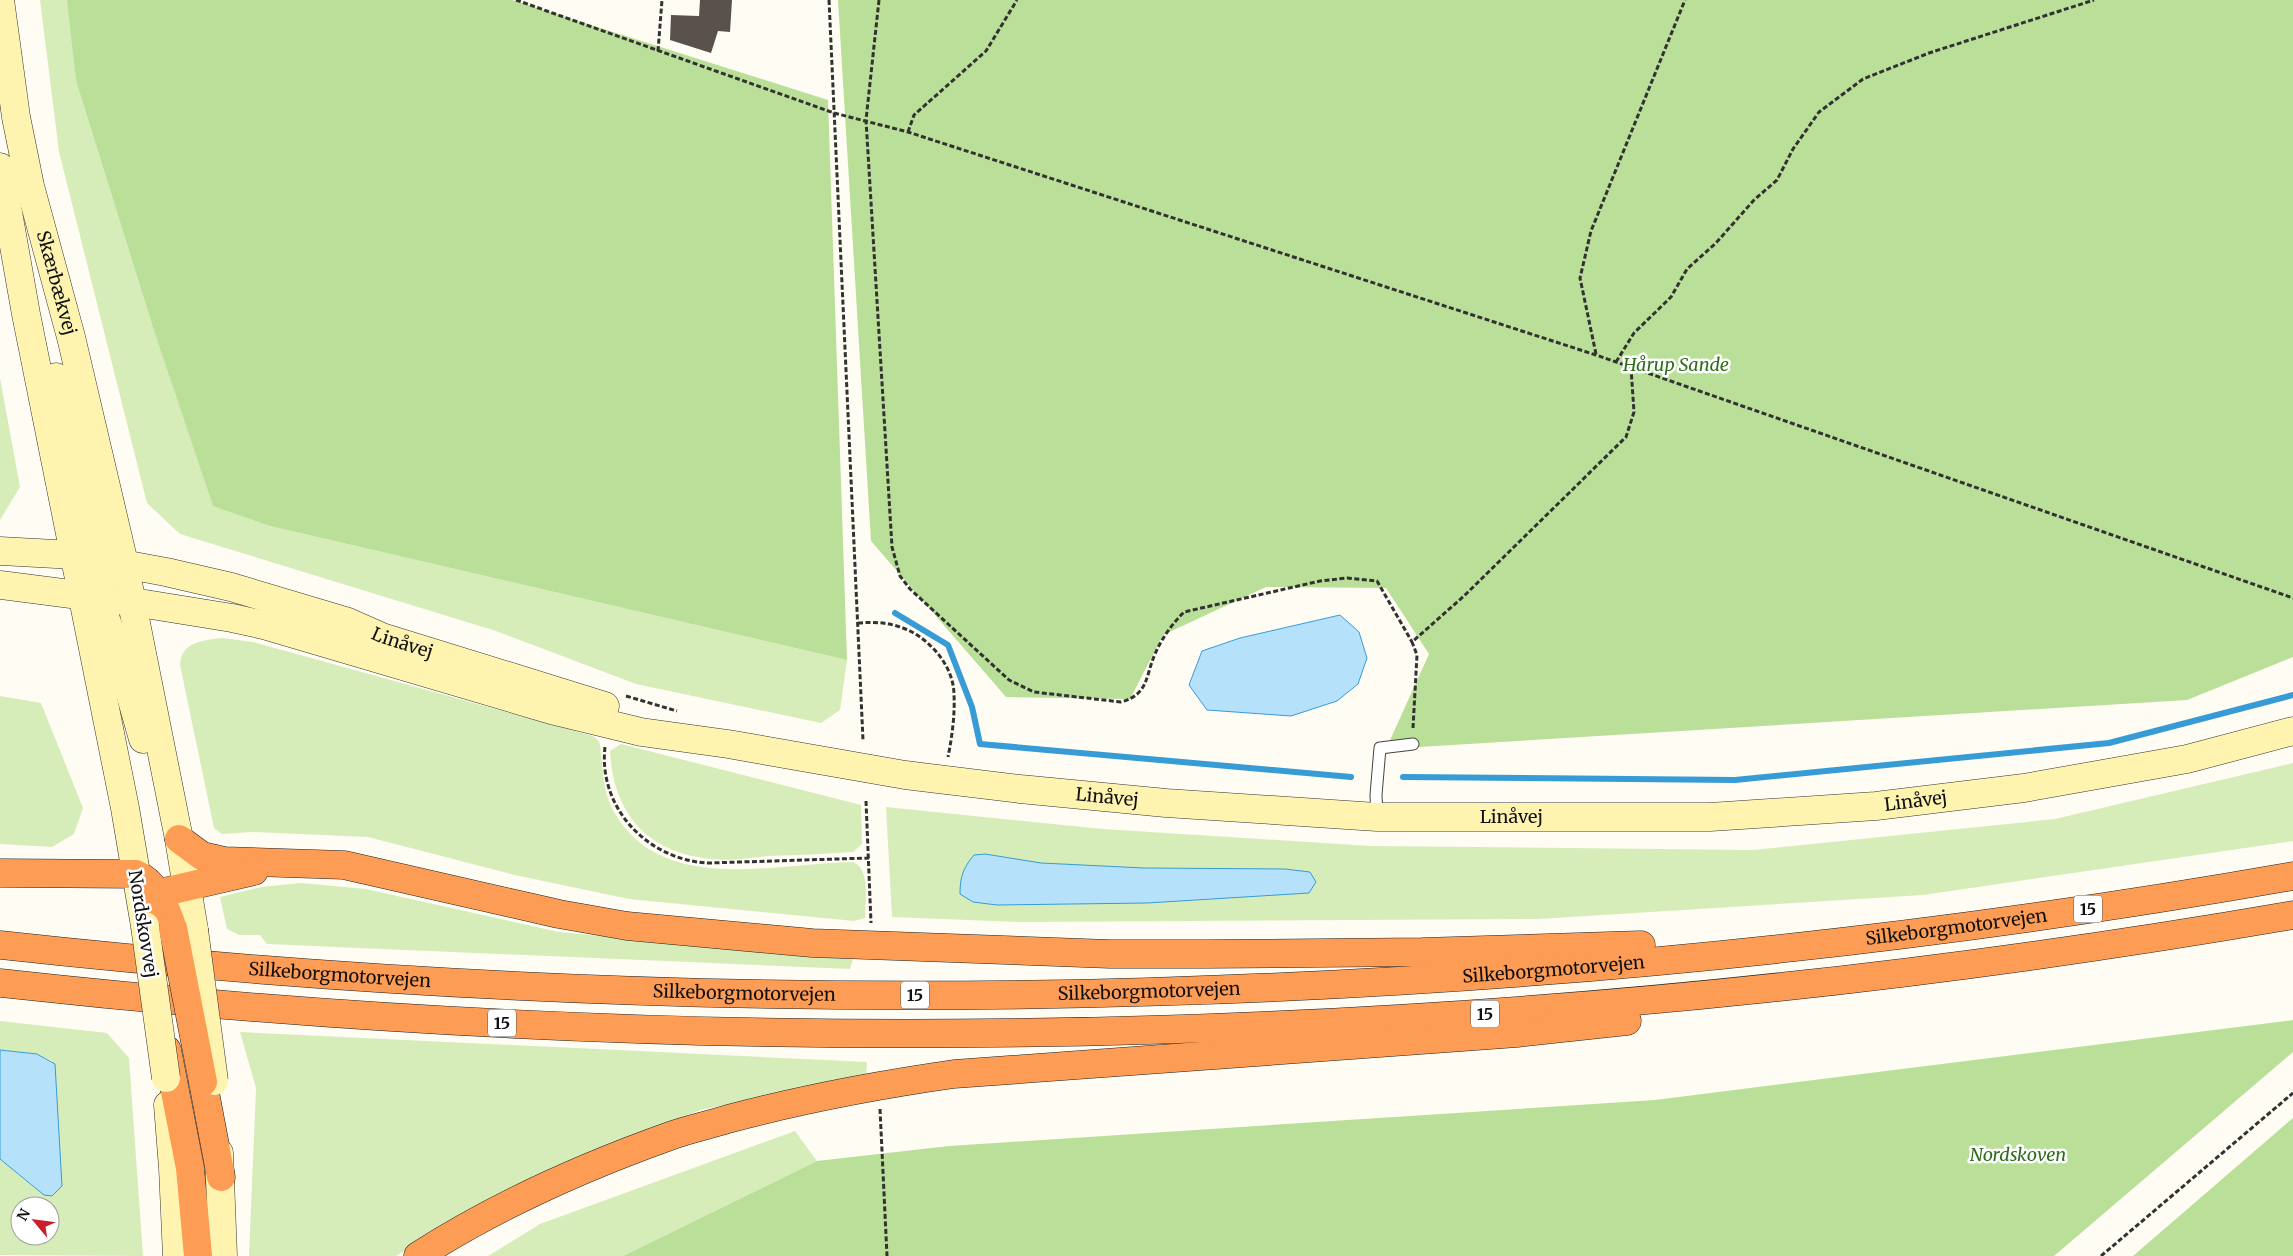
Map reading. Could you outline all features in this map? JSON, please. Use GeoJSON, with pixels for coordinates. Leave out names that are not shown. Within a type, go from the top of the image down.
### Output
{"type":"FeatureCollection","features":[{"type":"Feature","properties":{"kind":"highway"},"geometry":{"type":"LineString","coordinates":[[179,839],[202,856],[224,860],[344,865],[559,914],[626,926],[727,937],[830,944],[1101,954],[1206,954],[1431,952],[1882,937]]}},
{"type":"Feature","properties":{"kind":"highway"},"geometry":{"type":"LineString","coordinates":[[145,924],[147,910],[159,896],[168,891],[290,863]]}},
{"type":"Feature","properties":{"kind":"highway"},"geometry":{"type":"LineString","coordinates":[[0,874],[136,874],[146,878],[183,929],[208,1081],[221,1176]]}},
{"type":"Feature","properties":{"kind":"highway","name":"Silkeborgmotorvejen"},"geometry":{"type":"LineString","coordinates":[[0,945],[256,970],[448,983],[620,991],[786,995],[997,995],[1209,990],[1420,980],[1647,962],[1882,937],[2154,899],[2293,876]]}},
{"type":"Feature","properties":{"kind":"highway","name":"Silkeborgmotorvejen"},"geometry":{"type":"LineString","coordinates":[[0,983],[252,1006],[470,1022],[622,1029],[1006,1034],[1209,1029],[1425,1018],[1640,1002],[1962,966],[2293,915]]}},
{"type":"Feature","properties":{"kind":"highway"},"geometry":{"type":"LineString","coordinates":[[418,1256],[518,1200],[671,1135],[772,1107],[861,1088],[954,1074],[1517,1033],[1644,1018],[1962,966]]}},
{"type":"Feature","properties":{"kind":"highway"},"geometry":{"type":"LineString","coordinates":[[170,1077],[190,1168],[198,1256]]}},
{"type":"Feature","properties":{"kind":"main road","name":"Skærbækvej"},"geometry":{"type":"LineString","coordinates":[[0,0],[16,117],[30,186],[70,337],[114,526],[101,579]]}},
{"type":"Feature","properties":{"kind":"main road","name":"Skærbækvej"},"geometry":{"type":"LineString","coordinates":[[0,167],[14,249],[101,579]]}},
{"type":"Feature","properties":{"kind":"main road"},"geometry":{"type":"LineString","coordinates":[[0,551],[101,579]]}},
{"type":"Feature","properties":{"kind":"main road"},"geometry":{"type":"LineString","coordinates":[[0,568],[57,571],[101,579]]}},
{"type":"Feature","properties":{"kind":"main road"},"geometry":{"type":"LineString","coordinates":[[0,585],[101,579]]}},
{"type":"Feature","properties":{"kind":"main road"},"geometry":{"type":"LineString","coordinates":[[101,579],[146,752],[179,839],[188,887],[183,929]]}},
{"type":"Feature","properties":{"kind":"main road","name":"Linåvej"},"geometry":{"type":"LineString","coordinates":[[101,579],[231,587],[348,622],[382,637],[728,744]]}},
{"type":"Feature","properties":{"kind":"main road","name":"Linåvej"},"geometry":{"type":"LineString","coordinates":[[101,579],[565,714],[641,732],[728,744],[905,775],[1020,789],[1166,803],[1378,818],[1710,817],[1876,806],[2024,788],[2187,759],[2293,731]]}},
{"type":"Feature","properties":{"kind":"main road","name":"Nordskovvej"},"geometry":{"type":"LineString","coordinates":[[101,579],[136,874],[145,924],[155,1001],[170,1077],[177,1256]]}},
{"type":"Feature","properties":{"kind":"main road"},"geometry":{"type":"LineString","coordinates":[[221,1176],[223,1256]]}},
{"type":"Feature","properties":{"kind":"lane"},"geometry":{"type":"LineString","coordinates":[[1378,818],[1376,795],[1380,748],[1413,744]]}},
{"type":"Feature","properties":{"kind":"path"},"geometry":{"type":"LineString","coordinates":[[516,0],[834,114],[866,120],[908,132],[1596,354],[1631,368],[2293,598]]}},
{"type":"Feature","properties":{"kind":"path"},"geometry":{"type":"LineString","coordinates":[[658,51],[662,0]]}},
{"type":"Feature","properties":{"kind":"path"},"geometry":{"type":"LineString","coordinates":[[829,0],[863,740]]}},
{"type":"Feature","properties":{"kind":"path"},"geometry":{"type":"LineString","coordinates":[[879,0],[866,120],[892,548],[900,576],[910,589],[1009,680],[1034,692],[1121,702],[1139,694],[1145,685],[1156,653],[1173,623],[1184,612],[1320,581],[1347,578],[1376,581],[1412,642],[1417,655],[1413,744]]}},
{"type":"Feature","properties":{"kind":"path"},"geometry":{"type":"LineString","coordinates":[[908,132],[914,116],[986,51],[1017,0]]}},
{"type":"Feature","properties":{"kind":"path"},"geometry":{"type":"LineString","coordinates":[[1596,354],[1580,278],[1591,231],[1685,0]]}},
{"type":"Feature","properties":{"kind":"path"},"geometry":{"type":"LineString","coordinates":[[1616,362],[1634,333],[1671,297],[1687,269],[1716,243],[1754,200],[1777,180],[1793,149],[1819,112],[1863,79],[1929,53],[2094,0]]}},
{"type":"Feature","properties":{"kind":"path"},"geometry":{"type":"LineString","coordinates":[[1412,642],[1464,596],[1626,437],[1634,412],[1631,368]]}},
{"type":"Feature","properties":{"kind":"path"},"geometry":{"type":"LineString","coordinates":[[858,623],[887,624],[905,629],[929,644],[941,658],[950,676],[954,694],[948,760]]}},
{"type":"Feature","properties":{"kind":"path"},"geometry":{"type":"LineString","coordinates":[[606,741],[605,771],[616,804],[627,824],[643,839],[663,852],[685,861],[708,863],[869,858]]}},
{"type":"Feature","properties":{"kind":"path"},"geometry":{"type":"LineString","coordinates":[[866,800],[871,923]]}},
{"type":"Feature","properties":{"kind":"path"},"geometry":{"type":"LineString","coordinates":[[2101,1256],[2293,1093]]}},
{"type":"Feature","properties":{"kind":"path"},"geometry":{"type":"LineString","coordinates":[[880,1109],[887,1256]]}},
{"type":"Feature","properties":{"kind":"green space"},"geometry":{"type":"Polygon","coordinates":[[[40,0],[68,0],[76,81],[155,334],[213,505],[270,526],[847,660],[840,710],[821,723],[636,684],[496,631],[180,534],[147,503],[59,152],[40,0]]]}},
{"type":"Feature","properties":{"kind":"green space"},"geometry":{"type":"Polygon","coordinates":[[[67,0],[512,0],[828,100],[847,660],[270,526],[213,506],[155,334],[76,81],[67,0]]]}},
{"type":"Feature","properties":{"kind":"green space","name":"Hårup Sande"},"geometry":{"type":"Polygon","coordinates":[[[838,0],[2293,0],[2293,657],[2187,700],[1386,749],[1429,654],[1386,588],[1266,587],[1163,635],[1130,699],[1006,697],[871,541],[838,0]]]}},
{"type":"Feature","properties":{"kind":"green space"},"geometry":{"type":"Polygon","coordinates":[[[0,378],[20,487],[0,520],[0,378]]]}},
{"type":"Feature","properties":{"kind":"green space"},"geometry":{"type":"Polygon","coordinates":[[[222,638],[253,642],[593,736],[600,744],[607,795],[614,812],[635,838],[660,855],[690,865],[722,869],[755,869],[853,862],[859,866],[865,879],[865,918],[854,921],[629,899],[515,875],[368,837],[252,832],[222,834],[214,828],[180,665],[185,651],[189,647],[200,642],[222,638]]]}},
{"type":"Feature","properties":{"kind":"green space"},"geometry":{"type":"Polygon","coordinates":[[[0,696],[41,703],[83,808],[74,834],[52,847],[0,844],[0,696]]]}},
{"type":"Feature","properties":{"kind":"green space"},"geometry":{"type":"Polygon","coordinates":[[[621,744],[861,805],[862,844],[853,852],[725,860],[688,855],[669,848],[652,839],[626,811],[618,793],[610,751],[621,744]]]}},
{"type":"Feature","properties":{"kind":"green space"},"geometry":{"type":"Polygon","coordinates":[[[2293,763],[2293,841],[1923,895],[1538,919],[1020,922],[892,917],[886,807],[1103,829],[1371,846],[1753,850],[2055,819],[2293,763]]]}},
{"type":"Feature","properties":{"kind":"green space"},"geometry":{"type":"Polygon","coordinates":[[[301,883],[366,889],[559,932],[853,959],[850,969],[267,944],[260,935],[239,935],[227,929],[220,897],[261,887],[301,883]]]}},
{"type":"Feature","properties":{"kind":"green space","name":"Nordskoven"},"geometry":{"type":"Polygon","coordinates":[[[2293,1020],[2293,1052],[2054,1256],[623,1256],[817,1161],[949,1146],[1655,1100],[2293,1020]]]}},
{"type":"Feature","properties":{"kind":"green space"},"geometry":{"type":"Polygon","coordinates":[[[0,1021],[107,1033],[129,1058],[143,1256],[0,1255],[0,1159],[44,1195],[52,1061],[37,1054],[0,1050],[0,1021]]]}},
{"type":"Feature","properties":{"kind":"green space"},"geometry":{"type":"Polygon","coordinates":[[[240,1032],[867,1062],[866,1076],[700,1110],[501,1194],[396,1256],[249,1256],[256,1088],[240,1032]]]}},
{"type":"Feature","properties":{"kind":"green space"},"geometry":{"type":"Polygon","coordinates":[[[2293,1118],[2293,1256],[2133,1256],[2293,1118]]]}},
{"type":"Feature","properties":{"kind":"green space"},"geometry":{"type":"Polygon","coordinates":[[[795,1131],[817,1161],[623,1256],[488,1256],[540,1224],[795,1131]]]}},
{"type":"Feature","properties":{"kind":"water"},"geometry":{"type":"Polygon","coordinates":[[[1340,615],[1359,632],[1367,658],[1358,684],[1337,701],[1291,716],[1207,710],[1189,685],[1202,651],[1240,638],[1340,615]]]}},
{"type":"Feature","properties":{"kind":"water"},"geometry":{"type":"Polygon","coordinates":[[[985,854],[1041,863],[1144,868],[1285,869],[1310,872],[1316,882],[1309,893],[1147,903],[997,905],[973,902],[960,894],[963,873],[967,864],[974,855],[985,854]]]}},
{"type":"Feature","properties":{"kind":"water"},"geometry":{"type":"Polygon","coordinates":[[[0,1050],[37,1054],[55,1064],[62,1186],[52,1196],[44,1195],[0,1159],[0,1050]]]}},
{"type":"Feature","properties":{"kind":"building"},"geometry":{"type":"Polygon","coordinates":[[[700,0],[732,0],[730,32],[718,31],[711,53],[670,40],[671,15],[699,16],[700,0]]]}},
{"type":"Feature","properties":{"kind":"waterway"},"geometry":{"type":"LineString","coordinates":[[895,613],[948,645],[972,707],[980,744],[1351,777]]}},
{"type":"Feature","properties":{"kind":"waterway"},"geometry":{"type":"LineString","coordinates":[[1403,777],[1735,780],[2109,743],[2293,695]]}}]}
